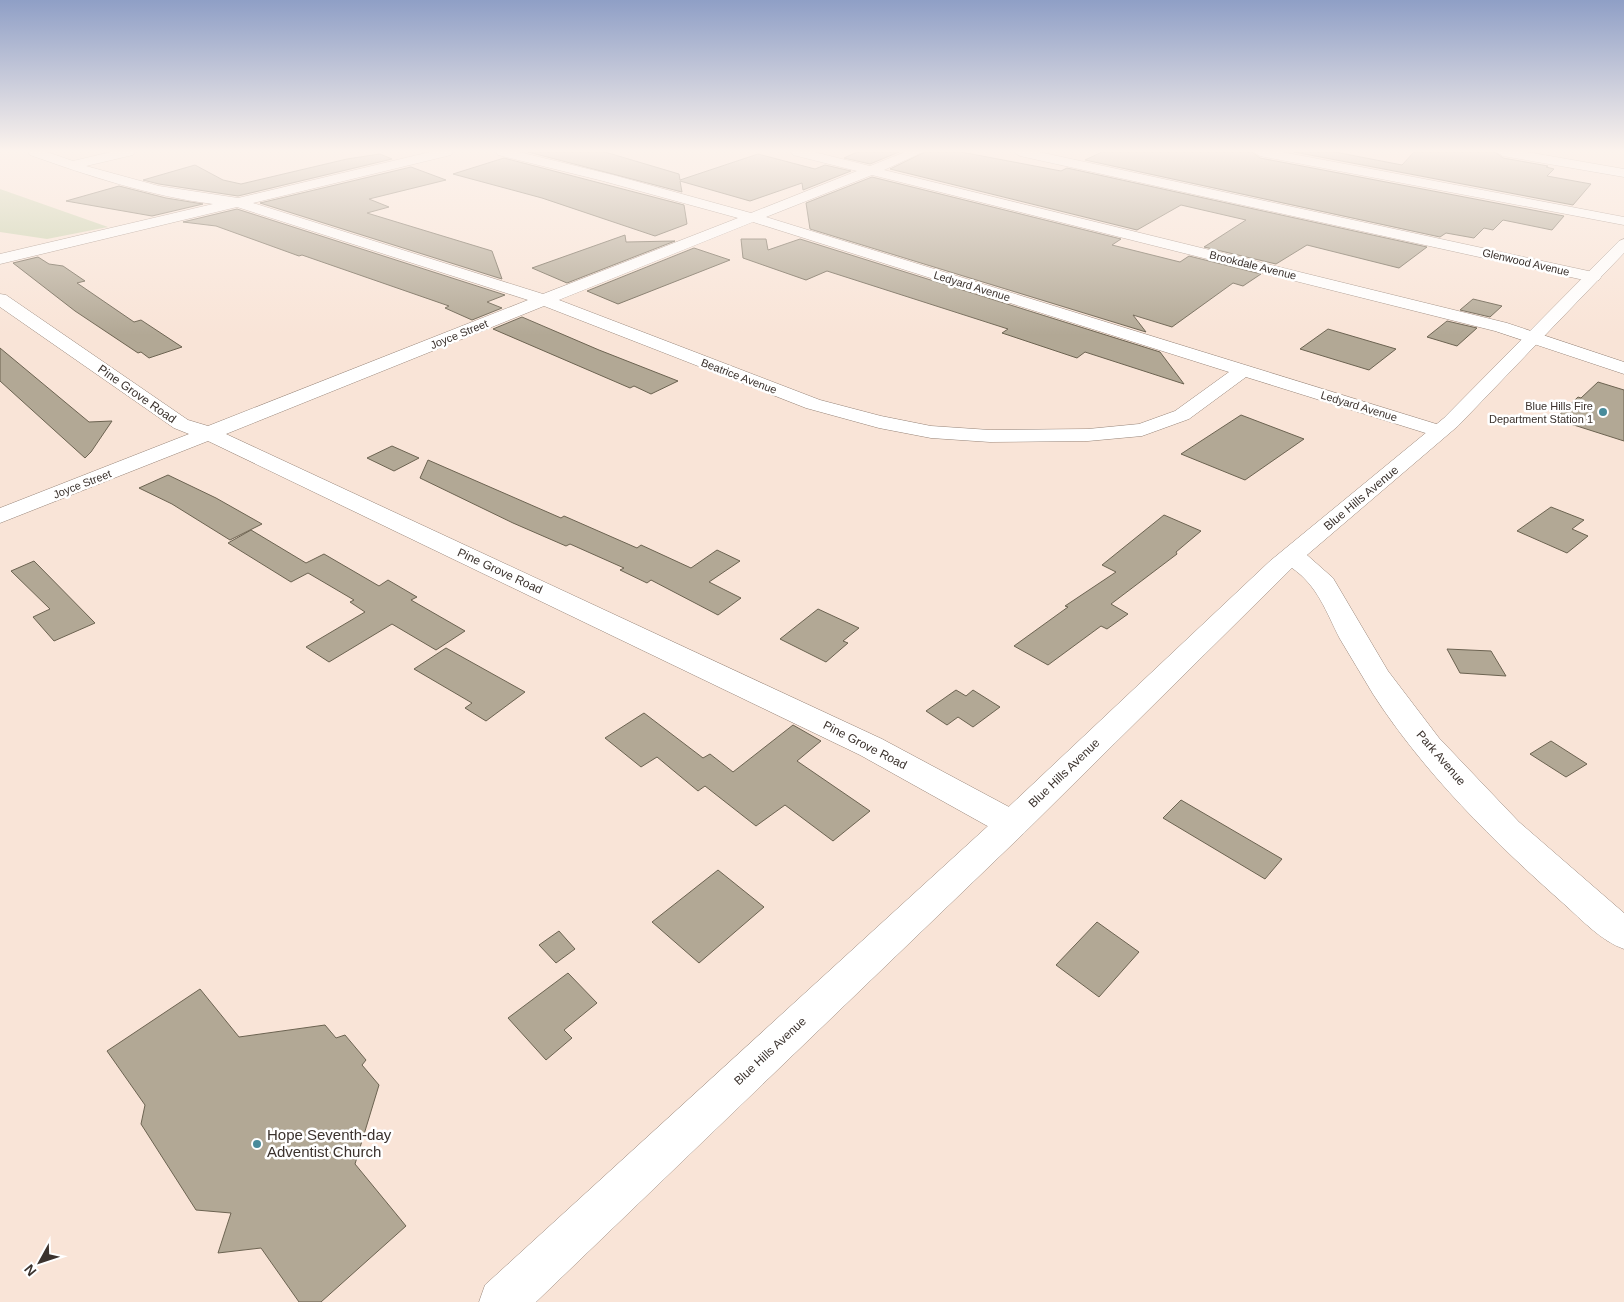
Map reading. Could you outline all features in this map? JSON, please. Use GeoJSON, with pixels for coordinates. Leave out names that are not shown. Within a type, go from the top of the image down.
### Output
{"type":"FeatureCollection","features":[{"type":"Feature","properties":{"kind":"street"},"geometry":{"type":"LineString","coordinates":[[0,259],[192,213]]}},
{"type":"Feature","properties":{"kind":"street","name":"Beatrice Avenue"},"geometry":{"type":"LineString","coordinates":[[271,213],[544,300],[812,404],[879,422],[931,432],[990,436],[1088,435],[1142,430],[1182,415],[1244,370]]}},
{"type":"Feature","properties":{"kind":"street","name":"Ledyard Avenue"},"geometry":{"type":"LineString","coordinates":[[735,213],[1439,431]]}},
{"type":"Feature","properties":{"kind":"street","name":"Joyce Street"},"geometry":{"type":"LineString","coordinates":[[0,516],[767,213]]}},
{"type":"Feature","properties":{"kind":"street","name":"Brookdale Avenue"},"geometry":{"type":"LineString","coordinates":[[1040,213],[1501,327],[1624,368]]}},
{"type":"Feature","properties":{"kind":"street","name":"Glenwood Avenue"},"geometry":{"type":"LineString","coordinates":[[1301,213],[1592,277]]}},
{"type":"Feature","properties":{"kind":"street"},"geometry":{"type":"LineString","coordinates":[[1576,213],[1624,222]]}},
{"type":"Feature","properties":{"kind":"street","name":"Blue Hills Avenue"},"geometry":{"type":"LineString","coordinates":[[502,1302],[1012,824],[1292,556],[1479,395],[1624,244]]}},
{"type":"Feature","properties":{"kind":"street","name":"Pine Grove Road"},"geometry":{"type":"LineString","coordinates":[[0,299],[181,424],[210,434],[871,747],[1012,824]]}},
{"type":"Feature","properties":{"kind":"street","name":"Park Avenue"},"geometry":{"type":"LineString","coordinates":[[1292,556],[1314,571],[1324,581],[1335,598],[1353,638],[1403,714],[1456,778],[1566,887],[1624,934]]}},
{"type":"Feature","properties":{"kind":"green space"},"geometry":{"type":"Polygon","coordinates":[[[0,213],[68,213],[108,227],[47,239],[0,232],[0,213]]]}},
{"type":"Feature","properties":{"kind":"building"},"geometry":{"type":"Polygon","coordinates":[[[133,213],[166,213],[152,216],[133,213]]]}},
{"type":"Feature","properties":{"kind":"building"},"geometry":{"type":"Polygon","coordinates":[[[221,213],[249,213],[505,295],[487,302],[502,308],[472,320],[445,308],[449,306],[302,255],[299,256],[216,226],[183,222],[221,213]]]}},
{"type":"Feature","properties":{"kind":"building"},"geometry":{"type":"Polygon","coordinates":[[[291,213],[368,213],[492,251],[502,279],[291,213]]]}},
{"type":"Feature","properties":{"kind":"building"},"geometry":{"type":"Polygon","coordinates":[[[586,213],[685,213],[687,224],[655,236],[586,213]]]}},
{"type":"Feature","properties":{"kind":"building"},"geometry":{"type":"Polygon","coordinates":[[[808,213],[1016,213],[1121,239],[1112,245],[1180,262],[1189,256],[1261,274],[1243,286],[1233,283],[1172,327],[1133,315],[1146,332],[810,229],[808,213]]]}},
{"type":"Feature","properties":{"kind":"building"},"geometry":{"type":"Polygon","coordinates":[[[1067,213],[1167,213],[1137,230],[1067,213]]]}},
{"type":"Feature","properties":{"kind":"building"},"geometry":{"type":"Polygon","coordinates":[[[1215,213],[1271,213],[1427,247],[1399,268],[1307,245],[1276,264],[1204,247],[1246,220],[1215,213]]]}},
{"type":"Feature","properties":{"kind":"building"},"geometry":{"type":"Polygon","coordinates":[[[1328,213],[1547,213],[1564,216],[1552,230],[1503,220],[1493,230],[1484,228],[1474,238],[1446,233],[1440,237],[1328,213]]]}},
{"type":"Feature","properties":{"kind":"building"},"geometry":{"type":"Polygon","coordinates":[[[625,235],[626,242],[675,241],[567,283],[532,268],[625,235]]]}},
{"type":"Feature","properties":{"kind":"building"},"geometry":{"type":"Polygon","coordinates":[[[741,239],[766,239],[768,250],[800,239],[1160,352],[1184,384],[1085,352],[1077,358],[1002,333],[1008,329],[827,271],[806,280],[743,258],[741,239]]]}},
{"type":"Feature","properties":{"kind":"building"},"geometry":{"type":"Polygon","coordinates":[[[694,248],[730,260],[618,304],[587,291],[694,248]]]}},
{"type":"Feature","properties":{"kind":"building"},"geometry":{"type":"Polygon","coordinates":[[[38,257],[49,264],[63,266],[85,281],[77,283],[134,322],[141,320],[182,347],[149,358],[141,352],[138,353],[75,311],[13,263],[38,257]]]}},
{"type":"Feature","properties":{"kind":"building"},"geometry":{"type":"Polygon","coordinates":[[[1473,299],[1502,306],[1490,317],[1460,310],[1473,299]]]}},
{"type":"Feature","properties":{"kind":"building"},"geometry":{"type":"Polygon","coordinates":[[[522,317],[678,381],[651,394],[634,386],[630,388],[493,329],[522,317]]]}},
{"type":"Feature","properties":{"kind":"building"},"geometry":{"type":"Polygon","coordinates":[[[1447,321],[1477,328],[1457,346],[1427,337],[1447,321]]]}},
{"type":"Feature","properties":{"kind":"building"},"geometry":{"type":"Polygon","coordinates":[[[1328,329],[1396,349],[1369,370],[1300,349],[1328,329]]]}},
{"type":"Feature","properties":{"kind":"building"},"geometry":{"type":"Polygon","coordinates":[[[0,348],[89,422],[112,421],[85,458],[0,381],[0,348]]]}},
{"type":"Feature","properties":{"kind":"building"},"geometry":{"type":"Polygon","coordinates":[[[1598,382],[1624,390],[1624,441],[1555,419],[1578,397],[1581,398],[1598,382]]]}},
{"type":"Feature","properties":{"kind":"building"},"geometry":{"type":"Polygon","coordinates":[[[1241,415],[1304,439],[1245,480],[1181,454],[1241,415]]]}},
{"type":"Feature","properties":{"kind":"building"},"geometry":{"type":"Polygon","coordinates":[[[392,446],[419,458],[394,471],[367,458],[392,446]]]}},
{"type":"Feature","properties":{"kind":"building"},"geometry":{"type":"Polygon","coordinates":[[[428,460],[561,518],[564,516],[637,548],[641,545],[691,568],[717,550],[740,561],[709,582],[741,598],[718,615],[651,580],[647,583],[620,570],[624,568],[570,544],[566,546],[513,523],[420,478],[428,460]]]}},
{"type":"Feature","properties":{"kind":"building"},"geometry":{"type":"Polygon","coordinates":[[[168,475],[216,498],[262,524],[230,540],[172,504],[139,488],[168,475]]]}},
{"type":"Feature","properties":{"kind":"building"},"geometry":{"type":"Polygon","coordinates":[[[1551,507],[1584,520],[1572,529],[1588,536],[1567,553],[1517,531],[1551,507]]]}},
{"type":"Feature","properties":{"kind":"building"},"geometry":{"type":"Polygon","coordinates":[[[1164,515],[1201,531],[1176,552],[1177,554],[1111,604],[1128,614],[1107,629],[1101,626],[1048,665],[1014,646],[1068,607],[1065,606],[1116,572],[1102,565],[1164,515]]]}},
{"type":"Feature","properties":{"kind":"building"},"geometry":{"type":"Polygon","coordinates":[[[251,530],[306,563],[324,554],[379,586],[388,580],[417,597],[411,600],[465,631],[436,650],[392,624],[329,662],[306,647],[365,612],[350,602],[354,600],[308,573],[291,582],[228,543],[251,530]]]}},
{"type":"Feature","properties":{"kind":"building"},"geometry":{"type":"Polygon","coordinates":[[[34,561],[95,623],[54,641],[33,617],[50,609],[11,571],[34,561]]]}},
{"type":"Feature","properties":{"kind":"building"},"geometry":{"type":"Polygon","coordinates":[[[818,609],[859,628],[843,641],[848,643],[826,662],[780,639],[818,609]]]}},
{"type":"Feature","properties":{"kind":"building"},"geometry":{"type":"Polygon","coordinates":[[[446,648],[525,692],[486,721],[465,708],[472,703],[414,669],[446,648]]]}},
{"type":"Feature","properties":{"kind":"building"},"geometry":{"type":"Polygon","coordinates":[[[1447,649],[1491,651],[1506,676],[1460,673],[1447,649]]]}},
{"type":"Feature","properties":{"kind":"building"},"geometry":{"type":"Polygon","coordinates":[[[956,690],[966,696],[973,690],[1000,707],[973,727],[958,717],[947,725],[926,711],[956,690]]]}},
{"type":"Feature","properties":{"kind":"building"},"geometry":{"type":"Polygon","coordinates":[[[644,713],[703,758],[710,754],[733,772],[793,725],[821,741],[797,761],[870,811],[833,841],[785,805],[756,826],[705,786],[698,791],[657,757],[641,767],[605,738],[644,713]]]}},
{"type":"Feature","properties":{"kind":"building"},"geometry":{"type":"Polygon","coordinates":[[[1551,741],[1587,764],[1566,777],[1530,754],[1551,741]]]}},
{"type":"Feature","properties":{"kind":"building"},"geometry":{"type":"Polygon","coordinates":[[[1181,800],[1282,859],[1265,879],[1163,818],[1181,800]]]}},
{"type":"Feature","properties":{"kind":"building"},"geometry":{"type":"Polygon","coordinates":[[[718,870],[764,907],[699,963],[652,922],[718,870]]]}},
{"type":"Feature","properties":{"kind":"building"},"geometry":{"type":"Polygon","coordinates":[[[1097,922],[1139,952],[1099,997],[1056,965],[1097,922]]]}},
{"type":"Feature","properties":{"kind":"building"},"geometry":{"type":"Polygon","coordinates":[[[559,931],[575,949],[556,963],[539,945],[559,931]]]}},
{"type":"Feature","properties":{"kind":"building"},"geometry":{"type":"Polygon","coordinates":[[[568,973],[597,1003],[564,1030],[572,1038],[546,1060],[508,1018],[568,973]]]}},
{"type":"Feature","properties":{"kind":"building","name":"Hope Seventh-day Adventist Church"},"geometry":{"type":"Polygon","coordinates":[[[200,989],[239,1037],[325,1025],[336,1038],[345,1035],[366,1060],[362,1065],[379,1085],[355,1164],[406,1226],[321,1302],[299,1302],[261,1248],[218,1253],[231,1213],[196,1210],[141,1124],[145,1105],[107,1051],[200,989]]]}},
{"type":"Feature","properties":{"kind":"place","name":"Blue Hills Fire Department Station 1"},"geometry":{"type":"Point","coordinates":[1603,412]}},
{"type":"Feature","properties":{"kind":"place","name":"Hope Seventh-day Adventist Church"},"geometry":{"type":"Point","coordinates":[257,1144]}}]}
